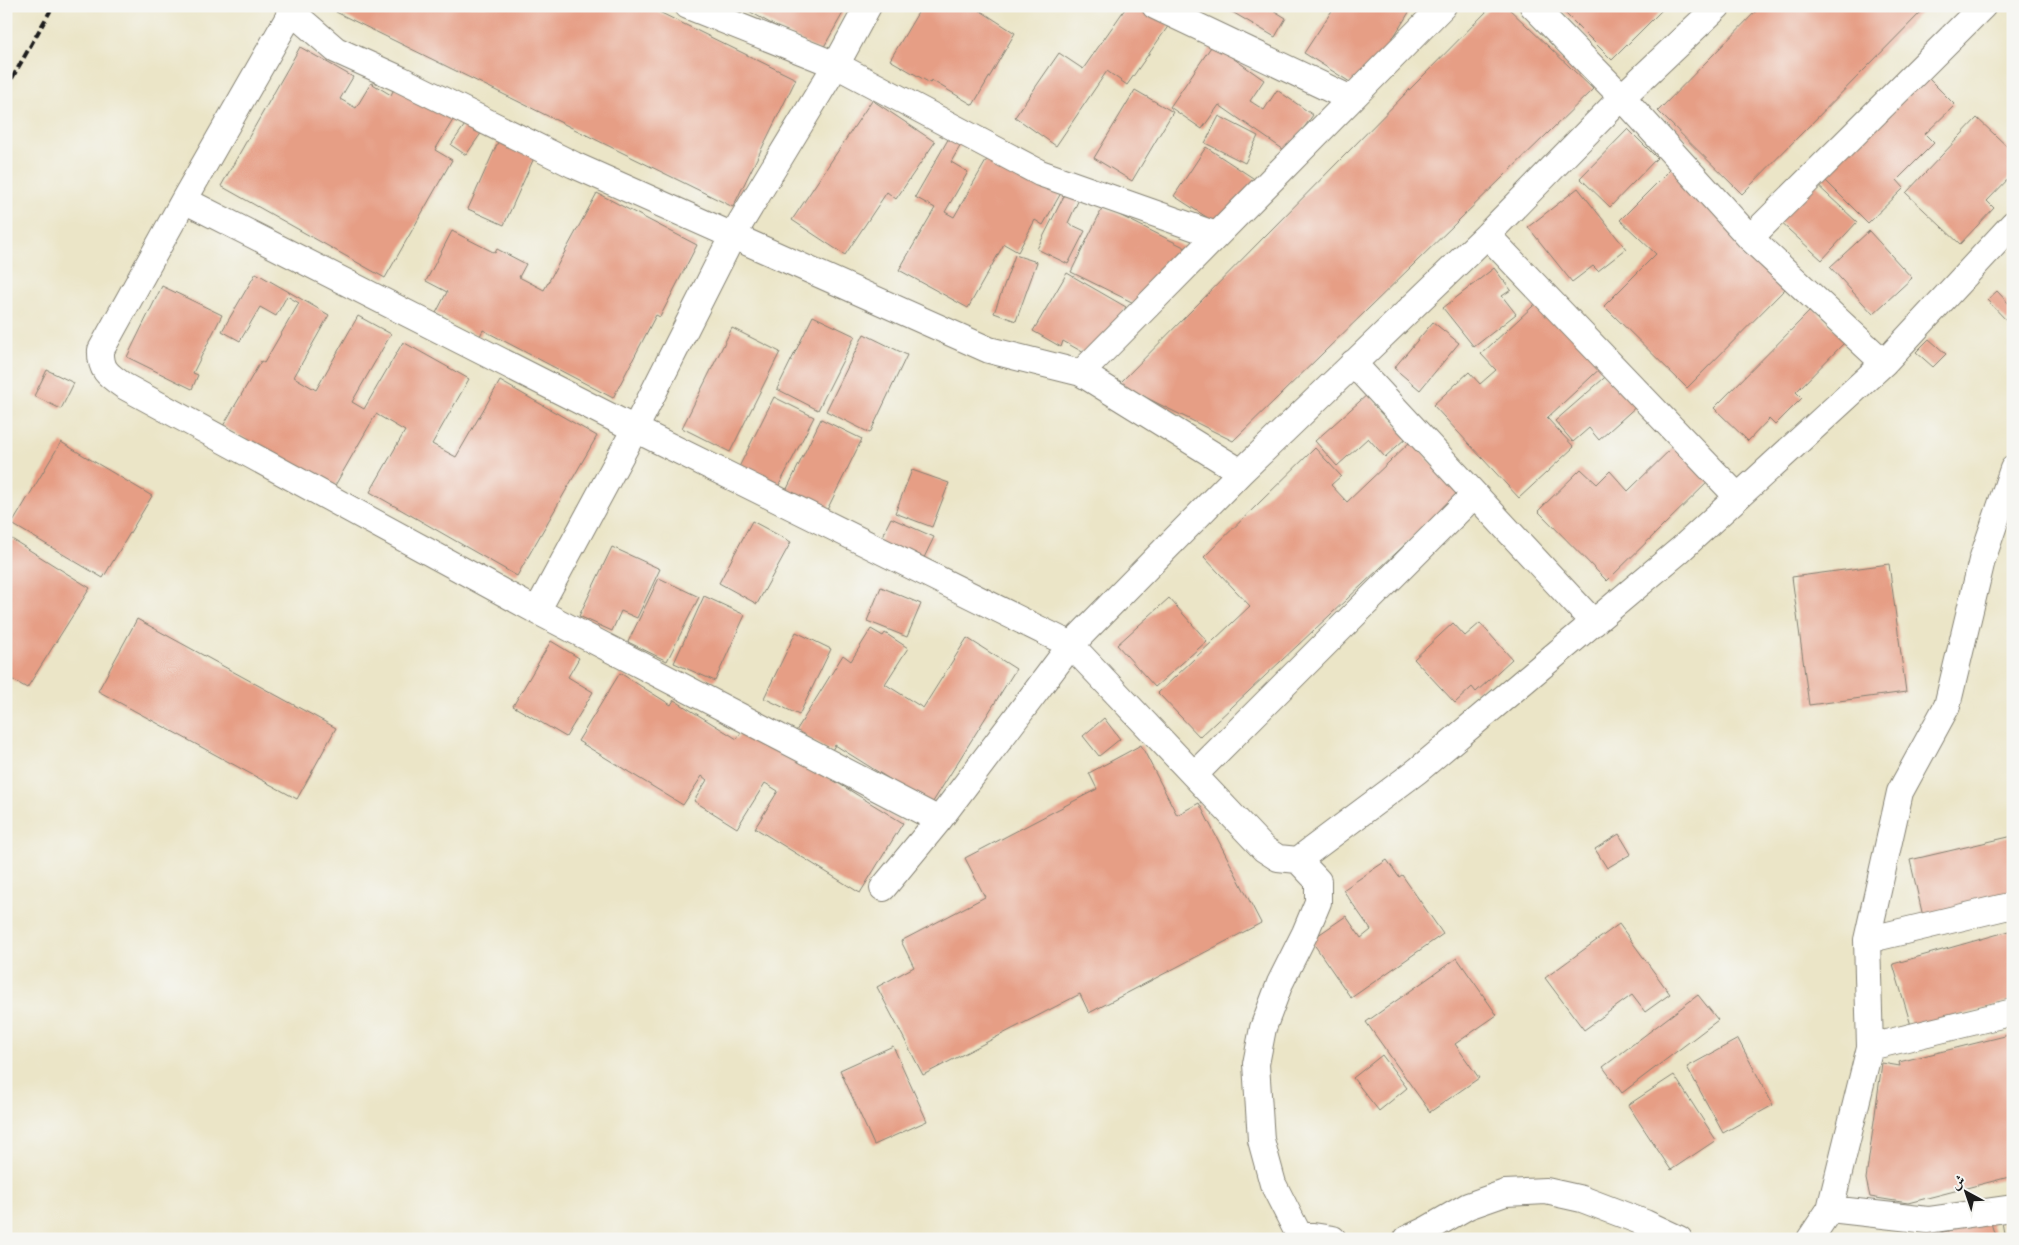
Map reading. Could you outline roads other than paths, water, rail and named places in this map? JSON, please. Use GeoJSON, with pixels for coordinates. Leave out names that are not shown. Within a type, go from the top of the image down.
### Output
{"type":"FeatureCollection","features":[{"type":"Feature","properties":{"kind":"street"},"geometry":{"type":"LineString","coordinates":[[688,6],[836,65],[1040,173],[1216,236]]}},
{"type":"Feature","properties":{"kind":"street"},"geometry":{"type":"LineString","coordinates":[[537,611],[635,429],[733,235],[836,65],[868,6]]}},
{"type":"Feature","properties":{"kind":"street"},"geometry":{"type":"LineString","coordinates":[[1155,6],[1351,99]]}},
{"type":"Feature","properties":{"kind":"street"},"geometry":{"type":"LineString","coordinates":[[1081,373],[1443,6]]}},
{"type":"Feature","properties":{"kind":"street"},"geometry":{"type":"LineString","coordinates":[[1533,6],[1622,97],[1750,238],[1884,362]]}},
{"type":"Feature","properties":{"kind":"street"},"geometry":{"type":"LineString","coordinates":[[883,888],[939,820],[1071,645],[1241,472],[1487,235],[1622,97],[1718,6]]}},
{"type":"Feature","properties":{"kind":"street"},"geometry":{"type":"LineString","coordinates":[[1750,238],[1983,6]]}},
{"type":"Feature","properties":{"kind":"street"},"geometry":{"type":"LineString","coordinates":[[939,820],[537,611],[141,395],[108,375],[100,362],[101,350],[292,8],[336,50],[574,164],[988,350],[1081,373],[1241,472]]}},
{"type":"Feature","properties":{"kind":"street"},"geometry":{"type":"LineString","coordinates":[[184,200],[635,429],[1071,645],[1264,849],[1278,858],[1298,860],[1318,881],[1318,902],[1280,983],[1263,1028],[1256,1064],[1261,1140],[1273,1184],[1301,1236],[1333,1239]]}},
{"type":"Feature","properties":{"kind":"street"},"geometry":{"type":"LineString","coordinates":[[1298,860],[1417,771],[1680,550],[1884,362],[2013,224]]}},
{"type":"Feature","properties":{"kind":"street"},"geometry":{"type":"LineString","coordinates":[[1487,235],[1737,496]]}},
{"type":"Feature","properties":{"kind":"street"},"geometry":{"type":"LineString","coordinates":[[1352,363],[1594,623]]}},
{"type":"Feature","properties":{"kind":"street"},"geometry":{"type":"LineString","coordinates":[[1810,1239],[1830,1209],[1870,1047],[1868,940],[1900,792],[1947,706],[1982,560],[2013,469]]}},
{"type":"Feature","properties":{"kind":"street"},"geometry":{"type":"LineString","coordinates":[[1194,775],[1474,495]]}},
{"type":"Feature","properties":{"kind":"street"},"geometry":{"type":"LineString","coordinates":[[1868,940],[2013,905]]}},
{"type":"Feature","properties":{"kind":"street"},"geometry":{"type":"LineString","coordinates":[[1870,1047],[2013,1012]]}},
{"type":"Feature","properties":{"kind":"street"},"geometry":{"type":"LineString","coordinates":[[1407,1239],[1468,1206],[1505,1193],[1546,1191],[1582,1199],[1645,1223],[1679,1239]]}},
{"type":"Feature","properties":{"kind":"street"},"geometry":{"type":"LineString","coordinates":[[1830,1209],[1928,1220],[2013,1208]]}},
{"type":"Feature","properties":{"kind":"railway"},"geometry":{"type":"LineString","coordinates":[[6,89],[53,6]]}}]}
